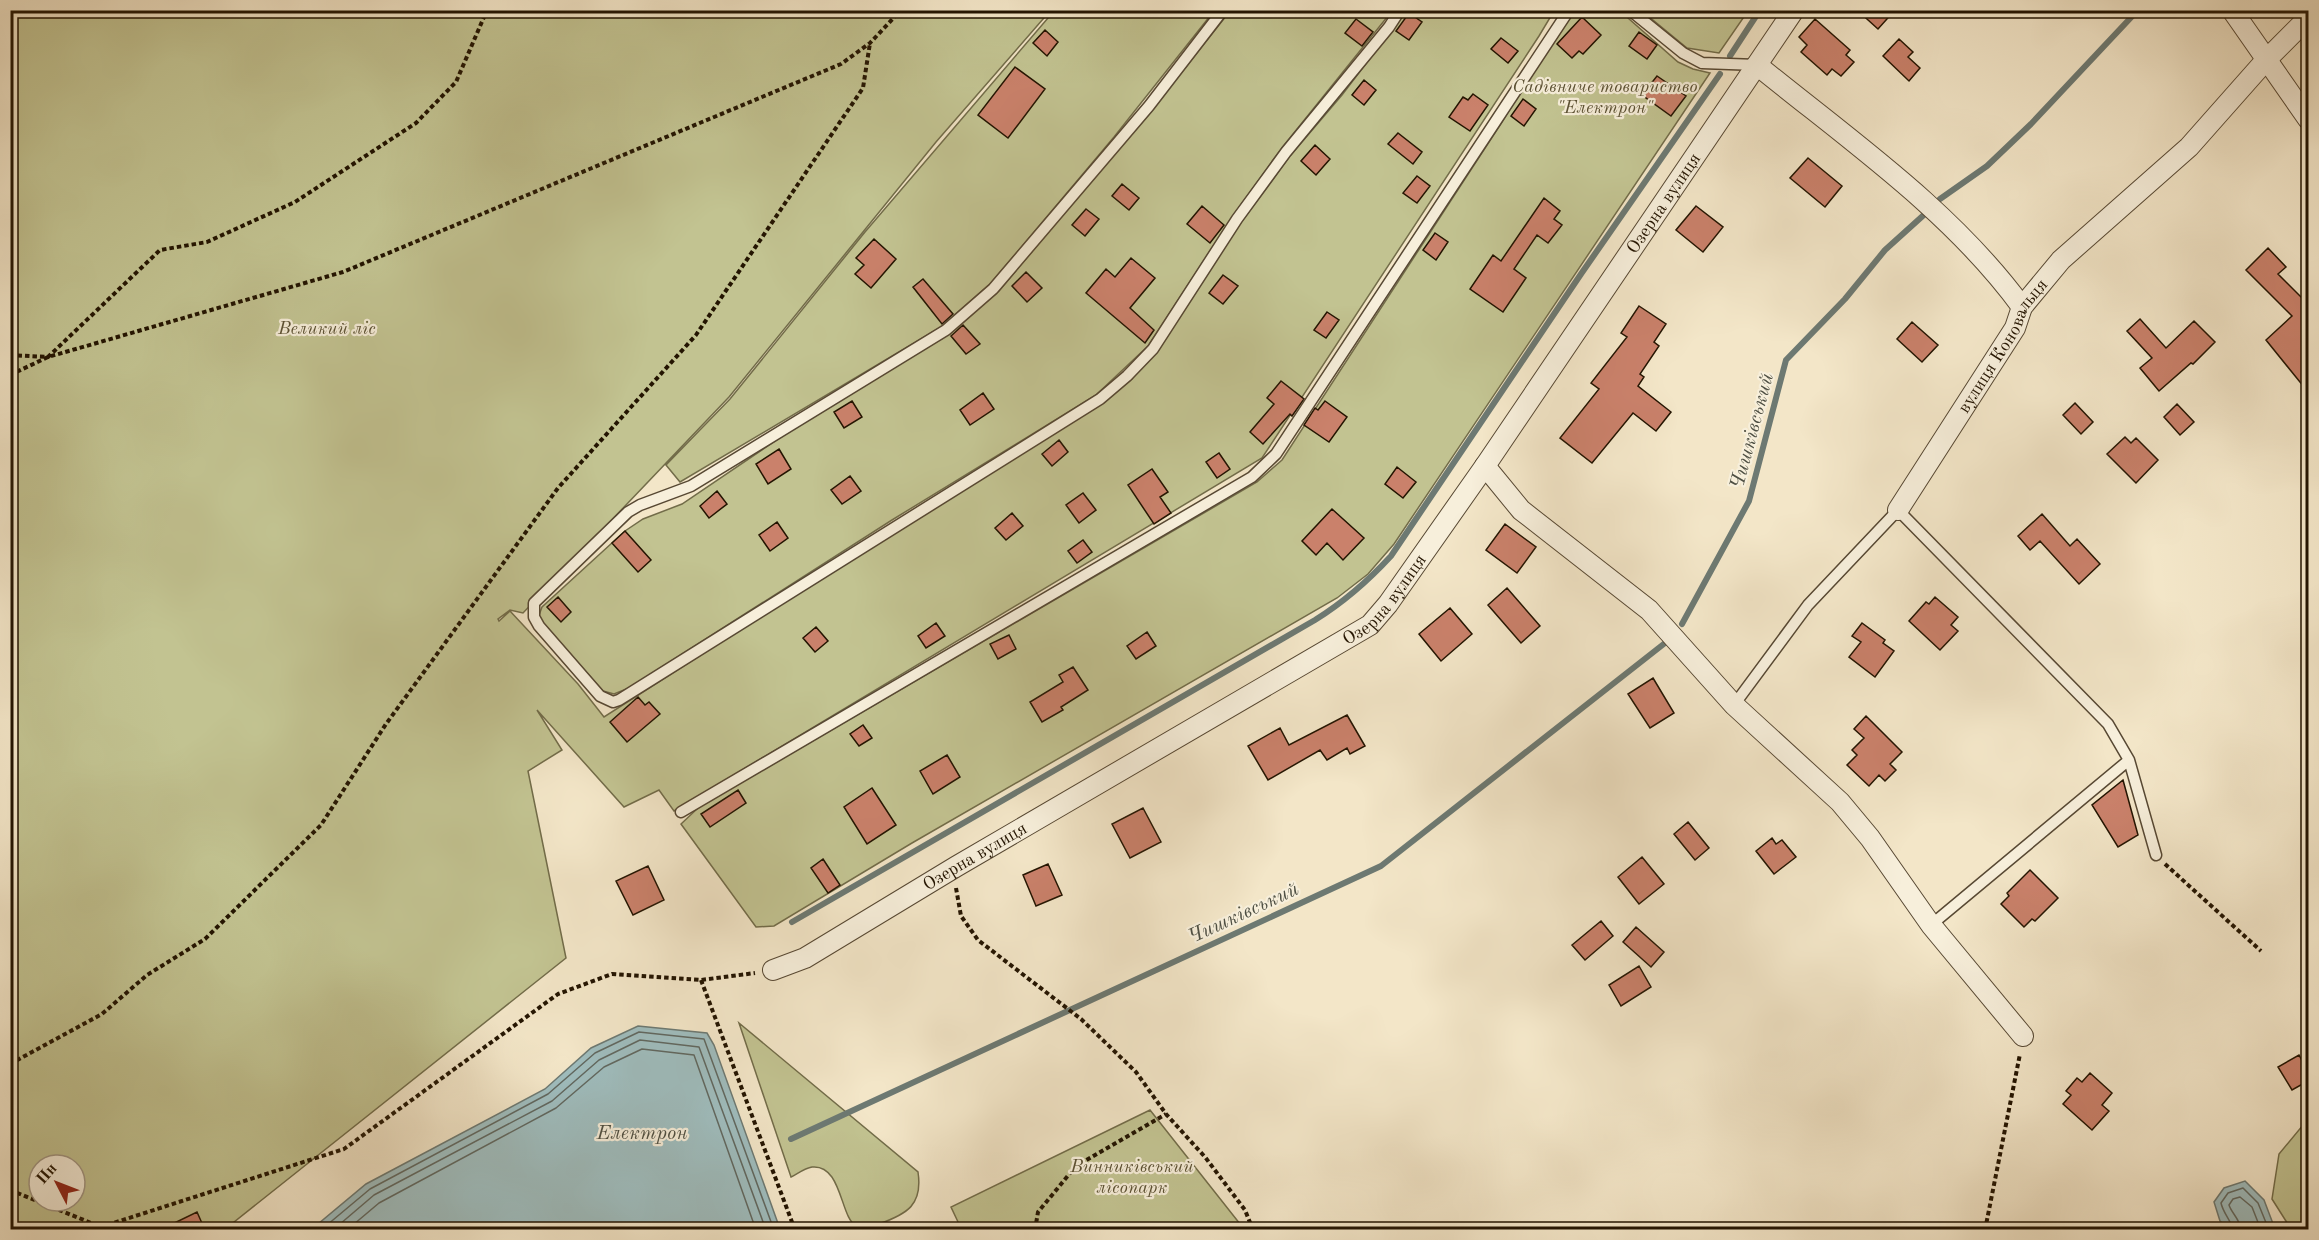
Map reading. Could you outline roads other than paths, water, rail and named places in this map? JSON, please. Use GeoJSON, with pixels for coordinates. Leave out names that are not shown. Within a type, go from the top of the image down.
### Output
{"type":"FeatureCollection","features":[{"type":"Feature","properties":{"kind":"street","name":"Озерна вулиця"},"geometry":{"type":"LineString","coordinates":[[773,970],[805,958],[957,866],[1370,625],[1388,604],[1485,465],[1794,10]]}},
{"type":"Feature","properties":{"kind":"street"},"geometry":{"type":"LineString","coordinates":[[2232,10],[2308,119]]}},
{"type":"Feature","properties":{"kind":"street","name":"вулиця Коновальця"},"geometry":{"type":"LineString","coordinates":[[1898,510],[2015,328],[2022,307],[2061,260],[2189,147],[2266,60],[2308,18]]}},
{"type":"Feature","properties":{"kind":"street"},"geometry":{"type":"LineString","coordinates":[[1757,65],[1926,202],[1993,269],[2022,307]]}},
{"type":"Feature","properties":{"kind":"street"},"geometry":{"type":"LineString","coordinates":[[1485,465],[1521,510],[1649,610],[1734,705],[1840,802],[1870,838],[1931,925],[2023,1036]]}},
{"type":"Feature","properties":{"kind":"lane"},"geometry":{"type":"LineString","coordinates":[[1223,10],[1149,106],[993,289],[946,330],[691,486],[640,505],[628,512],[534,603],[534,617],[538,626],[600,696],[613,702],[620,700],[1100,399],[1127,376],[1153,349],[1237,219],[1286,152],[1389,27],[1400,10]]}},
{"type":"Feature","properties":{"kind":"lane"},"geometry":{"type":"LineString","coordinates":[[681,812],[1252,477],[1276,454],[1569,10]]}},
{"type":"Feature","properties":{"kind":"lane"},"geometry":{"type":"LineString","coordinates":[[1630,10],[1683,53],[1702,63],[1757,65]]}},
{"type":"Feature","properties":{"kind":"lane"},"geometry":{"type":"LineString","coordinates":[[1898,510],[2108,724],[2129,760],[2156,855]]}},
{"type":"Feature","properties":{"kind":"lane","name":"вулиця Коновальця"},"geometry":{"type":"LineString","coordinates":[[1734,705],[1808,605],[1898,510]]}},
{"type":"Feature","properties":{"kind":"lane"},"geometry":{"type":"LineString","coordinates":[[1931,925],[2129,760]]}},
{"type":"Feature","properties":{"kind":"water","name":"Електрон"},"geometry":{"type":"Polygon","coordinates":[[[638,1026],[707,1033],[714,1045],[780,1229],[312,1229],[366,1184],[545,1089],[591,1048],[638,1026]]]}},
{"type":"Feature","properties":{"kind":"water"},"geometry":{"type":"Polygon","coordinates":[[[2245,1181],[2264,1200],[2275,1229],[2230,1229],[2220,1221],[2214,1202],[2224,1188],[2245,1181]]]}},
{"type":"Feature","properties":{"kind":"waterway"},"geometry":{"type":"LineString","coordinates":[[1730,56],[1760,10]]}},
{"type":"Feature","properties":{"kind":"waterway","name":"Чишківський"},"geometry":{"type":"LineString","coordinates":[[1940,199],[1987,166],[2031,124],[2138,10]]}},
{"type":"Feature","properties":{"kind":"waterway"},"geometry":{"type":"LineString","coordinates":[[792,922],[1315,620],[1336,606],[1364,582],[1391,556],[1581,274],[1720,74]]}},
{"type":"Feature","properties":{"kind":"waterway","name":"Чишківський"},"geometry":{"type":"LineString","coordinates":[[1682,624],[1749,501],[1786,360],[1845,299],[1885,250],[1926,213]]}},
{"type":"Feature","properties":{"kind":"waterway","name":"Чишківський"},"geometry":{"type":"LineString","coordinates":[[791,1139],[1381,866],[1665,643]]}},
{"type":"Feature","properties":{"kind":"park label","name":"Садівниче товариство \"Електрон\""},"geometry":{"type":"Point","coordinates":[1605,96]}},
{"type":"Feature","properties":{"kind":"park label","name":"Великий ліс"},"geometry":{"type":"Point","coordinates":[327,328]}},
{"type":"Feature","properties":{"kind":"park label","name":"Винниківський лісопарк"},"geometry":{"type":"Point","coordinates":[1132,1176]}}]}
